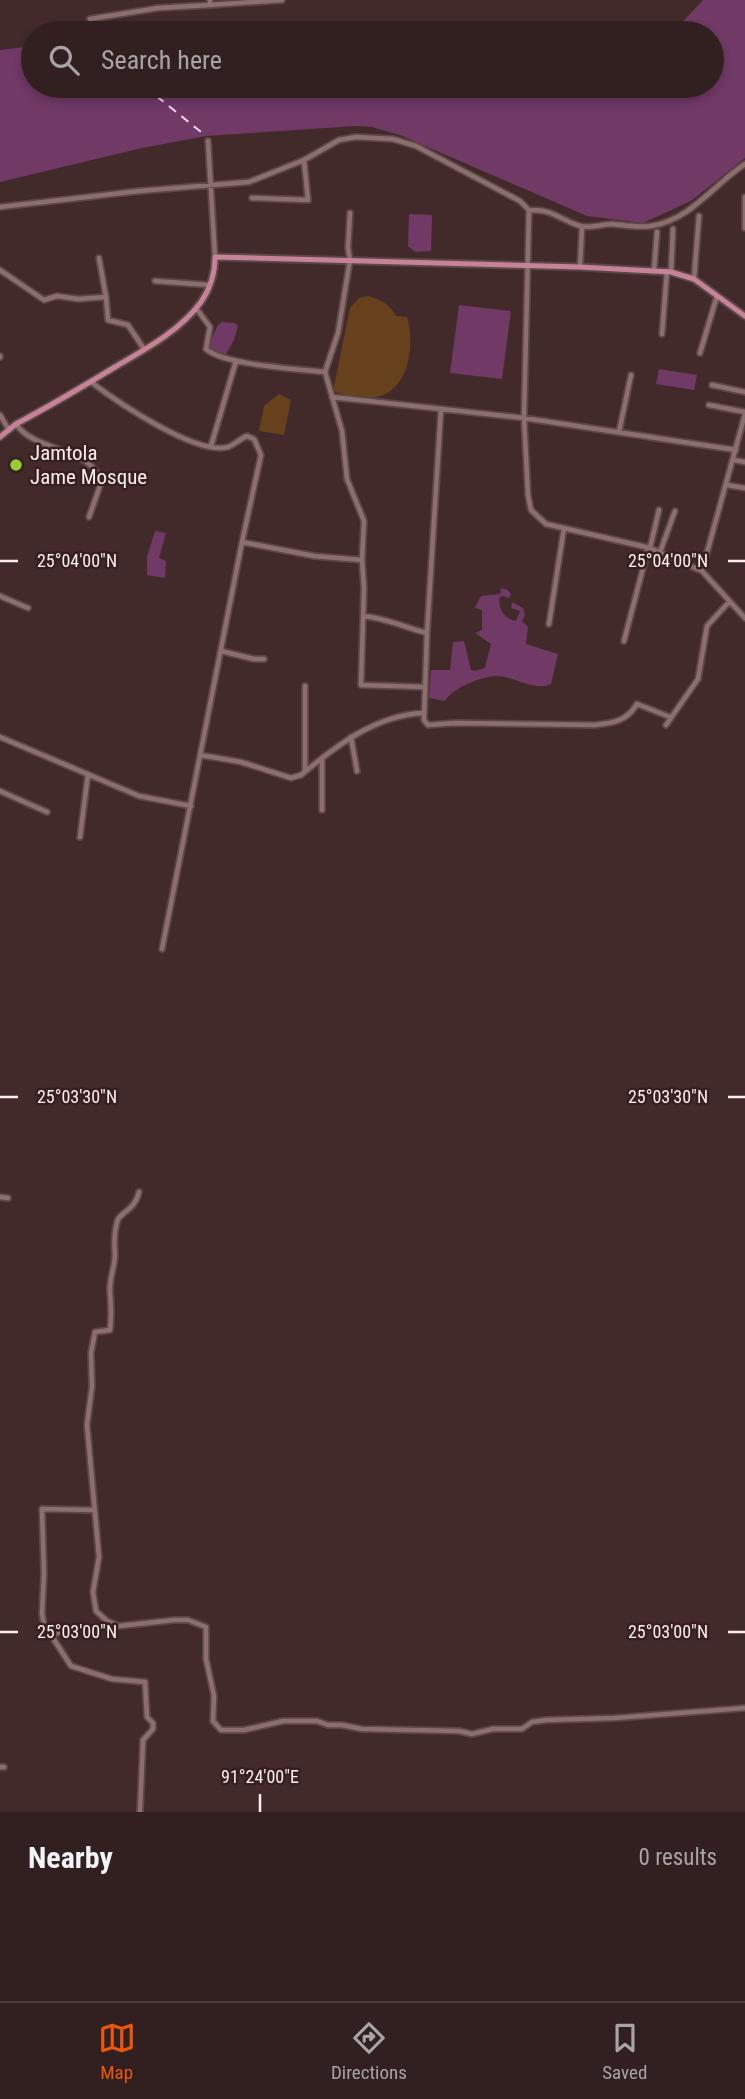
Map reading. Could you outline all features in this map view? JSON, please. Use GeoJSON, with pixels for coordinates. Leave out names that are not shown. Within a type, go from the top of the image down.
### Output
{"type":"FeatureCollection","features":[{"type":"Feature","properties":{"kind":"main road"},"geometry":{"type":"LineString","coordinates":[[0,437],[166,335],[196,308],[210,285],[215,257],[669,272],[694,279],[745,316]]}},
{"type":"Feature","properties":{"kind":"street"},"geometry":{"type":"LineString","coordinates":[[90,19],[211,2],[282,0]]}},
{"type":"Feature","properties":{"kind":"street"},"geometry":{"type":"LineString","coordinates":[[0,207],[249,182],[304,160],[339,140],[356,137],[393,139],[416,146],[520,201],[529,210],[546,210],[582,227],[608,224],[650,226],[680,216],[714,191],[730,173],[745,164]]}},
{"type":"Feature","properties":{"kind":"street"},"geometry":{"type":"LineString","coordinates":[[208,141],[215,257]]}},
{"type":"Feature","properties":{"kind":"street"},"geometry":{"type":"LineString","coordinates":[[252,198],[307,201],[304,160]]}},
{"type":"Feature","properties":{"kind":"street"},"geometry":{"type":"LineString","coordinates":[[745,197],[745,228]]}},
{"type":"Feature","properties":{"kind":"street"},"geometry":{"type":"LineString","coordinates":[[529,210],[524,418],[531,510],[546,524],[660,552],[702,571],[745,618]]}},
{"type":"Feature","properties":{"kind":"street"},"geometry":{"type":"LineString","coordinates":[[350,213],[350,260],[338,333],[325,372],[342,431],[347,479],[364,522],[362,560],[365,588],[361,685],[425,687]]}},
{"type":"Feature","properties":{"kind":"street"},"geometry":{"type":"LineString","coordinates":[[694,279],[699,216]]}},
{"type":"Feature","properties":{"kind":"street"},"geometry":{"type":"LineString","coordinates":[[580,267],[582,227]]}},
{"type":"Feature","properties":{"kind":"street"},"geometry":{"type":"LineString","coordinates":[[662,334],[673,229]]}},
{"type":"Feature","properties":{"kind":"street"},"geometry":{"type":"LineString","coordinates":[[654,271],[657,232]]}},
{"type":"Feature","properties":{"kind":"street"},"geometry":{"type":"LineString","coordinates":[[99,258],[108,320],[128,325],[144,349]]}},
{"type":"Feature","properties":{"kind":"street"},"geometry":{"type":"LineString","coordinates":[[0,270],[44,300],[57,296],[78,299],[106,297]]}},
{"type":"Feature","properties":{"kind":"street"},"geometry":{"type":"LineString","coordinates":[[155,281],[210,285]]}},
{"type":"Feature","properties":{"kind":"street"},"geometry":{"type":"LineString","coordinates":[[699,353],[717,296]]}},
{"type":"Feature","properties":{"kind":"street"},"geometry":{"type":"LineString","coordinates":[[196,308],[210,327],[207,351],[217,356],[236,361],[325,372]]}},
{"type":"Feature","properties":{"kind":"street"},"geometry":{"type":"LineString","coordinates":[[211,446],[236,361]]}},
{"type":"Feature","properties":{"kind":"street"},"geometry":{"type":"LineString","coordinates":[[619,432],[631,375]]}},
{"type":"Feature","properties":{"kind":"street"},"geometry":{"type":"LineString","coordinates":[[91,382],[146,419],[201,445],[228,447],[247,436],[254,439],[261,455],[162,949]]}},
{"type":"Feature","properties":{"kind":"street"},"geometry":{"type":"LineString","coordinates":[[712,385],[745,392]]}},
{"type":"Feature","properties":{"kind":"street"},"geometry":{"type":"LineString","coordinates":[[332,397],[524,418],[736,450]]}},
{"type":"Feature","properties":{"kind":"street"},"geometry":{"type":"LineString","coordinates":[[702,571],[745,413],[709,405]]}},
{"type":"Feature","properties":{"kind":"street"},"geometry":{"type":"LineString","coordinates":[[441,409],[424,720],[428,725],[434,726],[455,723],[555,726],[604,724],[631,715],[637,704],[670,717]]}},
{"type":"Feature","properties":{"kind":"street"},"geometry":{"type":"LineString","coordinates":[[0,415],[9,430]]}},
{"type":"Feature","properties":{"kind":"street"},"geometry":{"type":"LineString","coordinates":[[16,425],[25,435],[79,458],[99,475],[100,482],[89,517]]}},
{"type":"Feature","properties":{"kind":"street"},"geometry":{"type":"LineString","coordinates":[[734,460],[745,462]]}},
{"type":"Feature","properties":{"kind":"street"},"geometry":{"type":"LineString","coordinates":[[727,485],[745,488]]}},
{"type":"Feature","properties":{"kind":"street"},"geometry":{"type":"LineString","coordinates":[[624,641],[659,510]]}},
{"type":"Feature","properties":{"kind":"street"},"geometry":{"type":"LineString","coordinates":[[660,552],[675,511]]}},
{"type":"Feature","properties":{"kind":"street"},"geometry":{"type":"LineString","coordinates":[[549,624],[564,528]]}},
{"type":"Feature","properties":{"kind":"street"},"geometry":{"type":"LineString","coordinates":[[242,542],[314,556],[362,560]]}},
{"type":"Feature","properties":{"kind":"street"},"geometry":{"type":"LineString","coordinates":[[0,596],[28,608]]}},
{"type":"Feature","properties":{"kind":"street"},"geometry":{"type":"LineString","coordinates":[[666,725],[698,679],[707,626],[729,602]]}},
{"type":"Feature","properties":{"kind":"street"},"geometry":{"type":"LineString","coordinates":[[363,616],[382,618],[393,624],[427,633]]}},
{"type":"Feature","properties":{"kind":"street"},"geometry":{"type":"LineString","coordinates":[[221,651],[264,659]]}},
{"type":"Feature","properties":{"kind":"street"},"geometry":{"type":"LineString","coordinates":[[305,686],[305,772]]}},
{"type":"Feature","properties":{"kind":"street"},"geometry":{"type":"LineString","coordinates":[[200,755],[241,762],[291,778],[305,772],[362,729],[397,717],[424,713]]}},
{"type":"Feature","properties":{"kind":"street"},"geometry":{"type":"LineString","coordinates":[[0,737],[139,796],[191,806]]}},
{"type":"Feature","properties":{"kind":"street"},"geometry":{"type":"LineString","coordinates":[[351,737],[357,771]]}},
{"type":"Feature","properties":{"kind":"street"},"geometry":{"type":"LineString","coordinates":[[322,758],[322,810]]}},
{"type":"Feature","properties":{"kind":"street"},"geometry":{"type":"LineString","coordinates":[[80,837],[89,774]]}},
{"type":"Feature","properties":{"kind":"street"},"geometry":{"type":"LineString","coordinates":[[0,791],[47,812]]}},
{"type":"Feature","properties":{"kind":"street"},"geometry":{"type":"LineString","coordinates":[[139,1192],[132,1208],[118,1217],[116,1223],[110,1291],[113,1316],[110,1330],[97,1330],[92,1343],[92,1386],[87,1425],[99,1557],[93,1592],[96,1611],[107,1621],[119,1626],[174,1619],[188,1620],[206,1627],[206,1659],[214,1696],[213,1721],[221,1730],[244,1730],[283,1721],[317,1721],[362,1729],[459,1731],[472,1734],[493,1729],[522,1728],[532,1722],[546,1720],[615,1718],[745,1708]]}},
{"type":"Feature","properties":{"kind":"street"},"geometry":{"type":"LineString","coordinates":[[0,1197],[8,1198]]}},
{"type":"Feature","properties":{"kind":"street"},"geometry":{"type":"LineString","coordinates":[[94,1510],[43,1509],[42,1614],[45,1629],[71,1666],[112,1679],[145,1682],[147,1717],[153,1723],[153,1729],[143,1740],[140,1812]]}},
{"type":"Feature","properties":{"kind":"street"},"geometry":{"type":"LineString","coordinates":[[51,1635],[63,1631]]}},
{"type":"Feature","properties":{"kind":"shaded area"},"geometry":{"type":"Polygon","coordinates":[[[703,0],[745,0],[745,158],[691,201],[643,223],[587,216],[400,135],[372,127],[206,136],[142,148],[0,182],[0,50],[21,47],[21,98],[724,98],[724,21],[683,21],[703,0]]]}},
{"type":"Feature","properties":{"kind":"shaded area"},"geometry":{"type":"Polygon","coordinates":[[[409,214],[432,215],[431,251],[415,252],[408,246],[409,214]]]}},
{"type":"Feature","properties":{"kind":"shaded area"},"geometry":{"type":"Polygon","coordinates":[[[368,296],[385,303],[396,316],[407,317],[410,352],[397,385],[388,393],[366,398],[333,391],[350,308],[359,298],[368,296]]]}},
{"type":"Feature","properties":{"kind":"shaded area"},"geometry":{"type":"Polygon","coordinates":[[[459,305],[511,311],[502,379],[450,373],[459,305]]]}},
{"type":"Feature","properties":{"kind":"shaded area"},"geometry":{"type":"Polygon","coordinates":[[[222,322],[235,323],[238,326],[225,356],[209,350],[208,346],[222,322]]]}},
{"type":"Feature","properties":{"kind":"shaded area"},"geometry":{"type":"Polygon","coordinates":[[[659,369],[697,375],[694,390],[656,384],[659,369]]]}},
{"type":"Feature","properties":{"kind":"shaded area"},"geometry":{"type":"Polygon","coordinates":[[[279,394],[291,400],[284,435],[259,431],[264,406],[279,394]]]}},
{"type":"Feature","properties":{"kind":"shaded area"},"geometry":{"type":"Polygon","coordinates":[[[155,531],[166,533],[159,558],[166,561],[165,578],[147,575],[147,557],[155,531]]]}},
{"type":"Feature","properties":{"kind":"shaded area"},"geometry":{"type":"Polygon","coordinates":[[[501,588],[508,590],[511,595],[509,598],[499,598],[505,616],[516,621],[520,611],[511,608],[512,602],[523,608],[525,615],[522,621],[528,627],[526,644],[558,654],[551,684],[538,686],[492,676],[461,687],[445,701],[429,698],[431,670],[450,670],[453,642],[464,641],[471,670],[485,668],[491,644],[475,633],[482,630],[482,610],[475,608],[481,596],[500,594],[501,588]]]}},
{"type":"Feature","properties":{"kind":"ferry route"},"geometry":{"type":"LineString","coordinates":[[159,98],[206,136]]}},
{"type":"Feature","properties":{"kind":"place","name":"Jamtola Jame Mosque"},"geometry":{"type":"Point","coordinates":[16,465]}}]}
